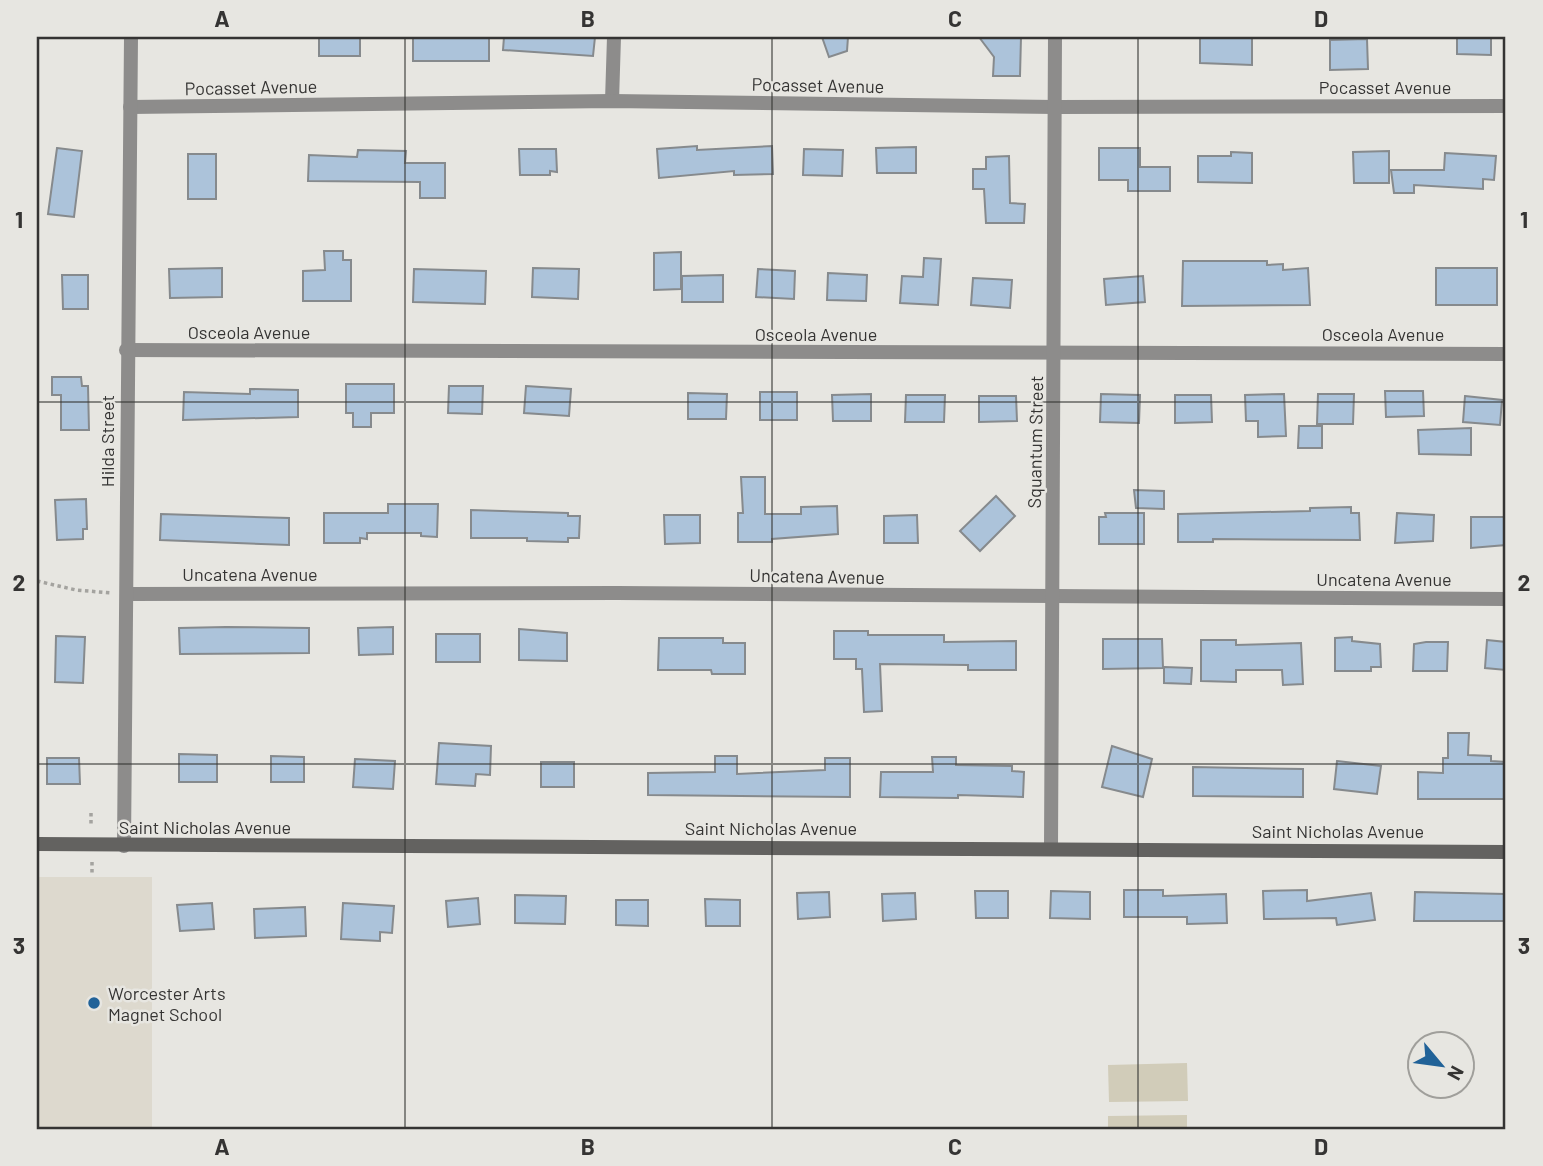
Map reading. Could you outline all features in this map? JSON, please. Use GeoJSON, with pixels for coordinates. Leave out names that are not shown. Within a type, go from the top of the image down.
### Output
{"type":"FeatureCollection","features":[{"type":"Feature","properties":{"kind":"street","name":"Hilda Street"},"geometry":{"type":"LineString","coordinates":[[124,846],[126,350],[131,37]]}},
{"type":"Feature","properties":{"kind":"street"},"geometry":{"type":"LineString","coordinates":[[612,101],[614,37]]}},
{"type":"Feature","properties":{"kind":"street","name":"Squantum Street"},"geometry":{"type":"LineString","coordinates":[[1051,847],[1055,37]]}},
{"type":"Feature","properties":{"kind":"street","name":"Pocasset Avenue"},"geometry":{"type":"LineString","coordinates":[[130,107],[612,101],[1055,107],[1506,106]]}},
{"type":"Feature","properties":{"kind":"street","name":"Osceola Avenue"},"geometry":{"type":"LineString","coordinates":[[126,350],[1506,354]]}},
{"type":"Feature","properties":{"kind":"street","name":"Uncatena Avenue"},"geometry":{"type":"LineString","coordinates":[[127,594],[617,593],[1506,598]]}},
{"type":"Feature","properties":{"kind":"street","name":"Saint Nicholas Avenue"},"geometry":{"type":"LineString","coordinates":[[37,844],[1051,847],[1222,851],[1506,852]]}},
{"type":"Feature","properties":{"kind":"path"},"geometry":{"type":"LineString","coordinates":[[37,581],[76,590],[127,594]]}},
{"type":"Feature","properties":{"kind":"path"},"geometry":{"type":"LineString","coordinates":[[91,813],[91,824]]}},
{"type":"Feature","properties":{"kind":"path"},"geometry":{"type":"LineString","coordinates":[[92,862],[92,873]]}},
{"type":"Feature","properties":{"kind":"shaded area","name":"Worcester Arts Magnet School"},"geometry":{"type":"Polygon","coordinates":[[[37,877],[152,877],[152,1129],[37,1129],[37,877]]]}},
{"type":"Feature","properties":{"kind":"shaded area"},"geometry":{"type":"Polygon","coordinates":[[[1187,1063],[1188,1101],[1109,1102],[1108,1065],[1187,1063]]]}},
{"type":"Feature","properties":{"kind":"shaded area"},"geometry":{"type":"Polygon","coordinates":[[[1187,1115],[1187,1129],[1108,1129],[1108,1116],[1187,1115]]]}},
{"type":"Feature","properties":{"kind":"building"},"geometry":{"type":"Polygon","coordinates":[[[319,37],[360,37],[360,56],[319,56],[319,37]]]}},
{"type":"Feature","properties":{"kind":"building"},"geometry":{"type":"Polygon","coordinates":[[[413,37],[489,37],[489,61],[413,61],[413,37]]]}},
{"type":"Feature","properties":{"kind":"building"},"geometry":{"type":"Polygon","coordinates":[[[504,37],[595,37],[593,56],[503,50],[504,37]]]}},
{"type":"Feature","properties":{"kind":"building"},"geometry":{"type":"Polygon","coordinates":[[[822,37],[848,37],[847,51],[829,57],[822,37]]]}},
{"type":"Feature","properties":{"kind":"building"},"geometry":{"type":"Polygon","coordinates":[[[979,37],[1021,37],[1020,76],[993,76],[994,57],[979,37]]]}},
{"type":"Feature","properties":{"kind":"building"},"geometry":{"type":"Polygon","coordinates":[[[1200,37],[1252,37],[1252,65],[1200,63],[1200,37]]]}},
{"type":"Feature","properties":{"kind":"building"},"geometry":{"type":"Polygon","coordinates":[[[1457,37],[1491,37],[1491,55],[1457,54],[1457,37]]]}},
{"type":"Feature","properties":{"kind":"building"},"geometry":{"type":"Polygon","coordinates":[[[1367,39],[1368,69],[1330,70],[1330,40],[1367,39]]]}},
{"type":"Feature","properties":{"kind":"building"},"geometry":{"type":"Polygon","coordinates":[[[697,146],[697,150],[772,146],[773,174],[734,175],[734,171],[659,178],[657,149],[697,146]]]}},
{"type":"Feature","properties":{"kind":"building"},"geometry":{"type":"Polygon","coordinates":[[[916,147],[916,173],[877,173],[876,148],[916,147]]]}},
{"type":"Feature","properties":{"kind":"building"},"geometry":{"type":"Polygon","coordinates":[[[57,148],[82,151],[74,217],[48,214],[57,148]]]}},
{"type":"Feature","properties":{"kind":"building"},"geometry":{"type":"Polygon","coordinates":[[[1099,148],[1140,148],[1140,167],[1170,167],[1170,191],[1128,191],[1128,180],[1099,180],[1099,148]]]}},
{"type":"Feature","properties":{"kind":"building"},"geometry":{"type":"Polygon","coordinates":[[[519,149],[556,149],[557,172],[550,171],[550,175],[520,175],[519,149]]]}},
{"type":"Feature","properties":{"kind":"building"},"geometry":{"type":"Polygon","coordinates":[[[804,149],[843,150],[842,176],[803,175],[804,149]]]}},
{"type":"Feature","properties":{"kind":"building"},"geometry":{"type":"Polygon","coordinates":[[[358,150],[406,151],[405,163],[445,163],[445,198],[420,198],[420,182],[308,181],[309,155],[357,157],[358,150]]]}},
{"type":"Feature","properties":{"kind":"building"},"geometry":{"type":"Polygon","coordinates":[[[1389,151],[1389,183],[1354,183],[1353,152],[1389,151]]]}},
{"type":"Feature","properties":{"kind":"building"},"geometry":{"type":"Polygon","coordinates":[[[1231,152],[1252,153],[1252,183],[1198,182],[1198,156],[1231,156],[1231,152]]]}},
{"type":"Feature","properties":{"kind":"building"},"geometry":{"type":"Polygon","coordinates":[[[1445,153],[1496,156],[1494,180],[1483,179],[1483,189],[1414,185],[1414,193],[1394,193],[1391,170],[1444,170],[1445,153]]]}},
{"type":"Feature","properties":{"kind":"building"},"geometry":{"type":"Polygon","coordinates":[[[188,154],[216,154],[216,199],[188,199],[188,154]]]}},
{"type":"Feature","properties":{"kind":"building"},"geometry":{"type":"Polygon","coordinates":[[[1009,156],[1010,203],[1025,204],[1024,223],[986,223],[984,189],[973,189],[973,169],[986,169],[986,157],[1009,156]]]}},
{"type":"Feature","properties":{"kind":"building"},"geometry":{"type":"Polygon","coordinates":[[[324,251],[343,251],[343,260],[351,260],[351,301],[303,301],[303,271],[325,270],[324,251]]]}},
{"type":"Feature","properties":{"kind":"building"},"geometry":{"type":"Polygon","coordinates":[[[681,252],[681,289],[654,290],[654,253],[681,252]]]}},
{"type":"Feature","properties":{"kind":"building"},"geometry":{"type":"Polygon","coordinates":[[[924,258],[941,259],[938,305],[900,303],[902,276],[923,277],[924,258]]]}},
{"type":"Feature","properties":{"kind":"building"},"geometry":{"type":"Polygon","coordinates":[[[1183,261],[1267,261],[1267,265],[1283,264],[1283,270],[1308,268],[1310,305],[1182,306],[1183,261]]]}},
{"type":"Feature","properties":{"kind":"building"},"geometry":{"type":"Polygon","coordinates":[[[222,268],[222,297],[170,298],[169,269],[222,268]]]}},
{"type":"Feature","properties":{"kind":"building"},"geometry":{"type":"Polygon","coordinates":[[[533,268],[579,269],[578,299],[532,297],[533,268]]]}},
{"type":"Feature","properties":{"kind":"building"},"geometry":{"type":"Polygon","coordinates":[[[1436,268],[1497,268],[1497,305],[1436,305],[1436,268]]]}},
{"type":"Feature","properties":{"kind":"building"},"geometry":{"type":"Polygon","coordinates":[[[414,269],[486,271],[485,304],[413,302],[414,269]]]}},
{"type":"Feature","properties":{"kind":"building"},"geometry":{"type":"Polygon","coordinates":[[[758,269],[795,271],[794,299],[756,297],[758,269]]]}},
{"type":"Feature","properties":{"kind":"building"},"geometry":{"type":"Polygon","coordinates":[[[828,273],[867,275],[866,301],[827,300],[828,273]]]}},
{"type":"Feature","properties":{"kind":"building"},"geometry":{"type":"Polygon","coordinates":[[[62,275],[88,275],[88,309],[63,309],[62,275]]]}},
{"type":"Feature","properties":{"kind":"building"},"geometry":{"type":"Polygon","coordinates":[[[723,275],[723,302],[682,302],[682,276],[723,275]]]}},
{"type":"Feature","properties":{"kind":"building"},"geometry":{"type":"Polygon","coordinates":[[[1143,276],[1145,302],[1106,305],[1104,279],[1143,276]]]}},
{"type":"Feature","properties":{"kind":"building"},"geometry":{"type":"Polygon","coordinates":[[[973,278],[1012,280],[1010,308],[971,305],[973,278]]]}},
{"type":"Feature","properties":{"kind":"building"},"geometry":{"type":"Polygon","coordinates":[[[52,377],[81,377],[82,386],[88,386],[89,430],[61,430],[61,395],[52,395],[52,377]]]}},
{"type":"Feature","properties":{"kind":"building"},"geometry":{"type":"Polygon","coordinates":[[[346,384],[394,384],[394,413],[371,413],[371,427],[353,427],[353,413],[346,413],[346,384]]]}},
{"type":"Feature","properties":{"kind":"building"},"geometry":{"type":"Polygon","coordinates":[[[449,386],[483,386],[482,414],[448,413],[449,386]]]}},
{"type":"Feature","properties":{"kind":"building"},"geometry":{"type":"Polygon","coordinates":[[[526,386],[571,389],[569,416],[524,413],[526,386]]]}},
{"type":"Feature","properties":{"kind":"building"},"geometry":{"type":"Polygon","coordinates":[[[250,389],[298,390],[298,417],[183,420],[184,392],[250,394],[250,389]]]}},
{"type":"Feature","properties":{"kind":"building"},"geometry":{"type":"Polygon","coordinates":[[[1385,391],[1423,391],[1424,416],[1386,417],[1385,391]]]}},
{"type":"Feature","properties":{"kind":"building"},"geometry":{"type":"Polygon","coordinates":[[[760,392],[797,392],[797,420],[760,420],[760,392]]]}},
{"type":"Feature","properties":{"kind":"building"},"geometry":{"type":"Polygon","coordinates":[[[688,393],[727,394],[726,419],[688,419],[688,393]]]}},
{"type":"Feature","properties":{"kind":"building"},"geometry":{"type":"Polygon","coordinates":[[[871,394],[871,421],[833,421],[832,395],[871,394]]]}},
{"type":"Feature","properties":{"kind":"building"},"geometry":{"type":"Polygon","coordinates":[[[1101,394],[1140,395],[1139,423],[1100,422],[1101,394]]]}},
{"type":"Feature","properties":{"kind":"building"},"geometry":{"type":"Polygon","coordinates":[[[1284,394],[1286,436],[1258,437],[1258,421],[1246,421],[1245,395],[1284,394]]]}},
{"type":"Feature","properties":{"kind":"building"},"geometry":{"type":"Polygon","coordinates":[[[1318,394],[1354,394],[1353,424],[1317,424],[1318,394]]]}},
{"type":"Feature","properties":{"kind":"building"},"geometry":{"type":"Polygon","coordinates":[[[906,395],[945,395],[944,422],[905,422],[906,395]]]}},
{"type":"Feature","properties":{"kind":"building"},"geometry":{"type":"Polygon","coordinates":[[[1175,395],[1211,395],[1212,422],[1175,423],[1175,395]]]}},
{"type":"Feature","properties":{"kind":"building"},"geometry":{"type":"Polygon","coordinates":[[[979,396],[1016,396],[1017,421],[979,422],[979,396]]]}},
{"type":"Feature","properties":{"kind":"building"},"geometry":{"type":"Polygon","coordinates":[[[1465,396],[1502,400],[1500,425],[1463,422],[1465,396]]]}},
{"type":"Feature","properties":{"kind":"building"},"geometry":{"type":"Polygon","coordinates":[[[1299,426],[1322,426],[1322,448],[1298,448],[1299,426]]]}},
{"type":"Feature","properties":{"kind":"building"},"geometry":{"type":"Polygon","coordinates":[[[1471,428],[1471,455],[1419,454],[1418,430],[1471,428]]]}},
{"type":"Feature","properties":{"kind":"building"},"geometry":{"type":"Polygon","coordinates":[[[741,477],[765,477],[765,514],[801,514],[801,507],[837,506],[838,534],[772,539],[772,542],[738,542],[738,513],[743,513],[741,477]]]}},
{"type":"Feature","properties":{"kind":"building"},"geometry":{"type":"Polygon","coordinates":[[[1134,490],[1164,491],[1164,509],[1136,508],[1134,490]]]}},
{"type":"Feature","properties":{"kind":"building"},"geometry":{"type":"Polygon","coordinates":[[[996,496],[1015,516],[980,551],[960,531],[996,496]]]}},
{"type":"Feature","properties":{"kind":"building"},"geometry":{"type":"Polygon","coordinates":[[[86,499],[87,529],[83,529],[83,539],[57,540],[55,500],[86,499]]]}},
{"type":"Feature","properties":{"kind":"building"},"geometry":{"type":"Polygon","coordinates":[[[388,504],[438,504],[437,537],[421,536],[421,533],[367,533],[367,539],[360,538],[360,543],[324,543],[324,513],[388,513],[388,504]]]}},
{"type":"Feature","properties":{"kind":"building"},"geometry":{"type":"Polygon","coordinates":[[[1351,507],[1351,513],[1359,513],[1360,540],[1213,539],[1213,542],[1178,542],[1178,514],[1310,511],[1310,508],[1351,507]]]}},
{"type":"Feature","properties":{"kind":"building"},"geometry":{"type":"Polygon","coordinates":[[[471,510],[568,513],[568,516],[580,516],[579,538],[568,538],[568,542],[527,541],[527,538],[471,538],[471,510]]]}},
{"type":"Feature","properties":{"kind":"building"},"geometry":{"type":"Polygon","coordinates":[[[1105,513],[1144,513],[1144,544],[1099,544],[1099,517],[1106,517],[1105,513]]]}},
{"type":"Feature","properties":{"kind":"building"},"geometry":{"type":"Polygon","coordinates":[[[1397,513],[1434,515],[1433,541],[1395,543],[1397,513]]]}},
{"type":"Feature","properties":{"kind":"building"},"geometry":{"type":"Polygon","coordinates":[[[161,514],[289,518],[289,545],[160,540],[161,514]]]}},
{"type":"Feature","properties":{"kind":"building"},"geometry":{"type":"Polygon","coordinates":[[[664,515],[700,515],[700,543],[665,544],[664,515]]]}},
{"type":"Feature","properties":{"kind":"building"},"geometry":{"type":"Polygon","coordinates":[[[917,515],[918,543],[884,543],[884,516],[917,515]]]}},
{"type":"Feature","properties":{"kind":"building"},"geometry":{"type":"Polygon","coordinates":[[[1471,517],[1506,517],[1506,545],[1471,548],[1471,517]]]}},
{"type":"Feature","properties":{"kind":"building"},"geometry":{"type":"Polygon","coordinates":[[[393,627],[393,654],[359,655],[358,628],[393,627]]]}},
{"type":"Feature","properties":{"kind":"building"},"geometry":{"type":"Polygon","coordinates":[[[179,628],[309,628],[309,653],[180,654],[179,628]]]}},
{"type":"Feature","properties":{"kind":"building"},"geometry":{"type":"Polygon","coordinates":[[[519,629],[567,633],[567,661],[519,660],[519,629]]]}},
{"type":"Feature","properties":{"kind":"building"},"geometry":{"type":"Polygon","coordinates":[[[834,631],[868,631],[868,635],[944,635],[944,642],[1016,641],[1016,670],[968,670],[968,665],[880,664],[882,711],[864,712],[862,669],[856,669],[856,659],[834,659],[834,631]]]}},
{"type":"Feature","properties":{"kind":"building"},"geometry":{"type":"Polygon","coordinates":[[[436,634],[480,634],[480,662],[436,662],[436,634]]]}},
{"type":"Feature","properties":{"kind":"building"},"geometry":{"type":"Polygon","coordinates":[[[56,636],[85,637],[83,683],[55,682],[56,636]]]}},
{"type":"Feature","properties":{"kind":"building"},"geometry":{"type":"Polygon","coordinates":[[[1352,637],[1352,641],[1380,644],[1381,667],[1371,667],[1371,671],[1335,671],[1335,638],[1352,637]]]}},
{"type":"Feature","properties":{"kind":"building"},"geometry":{"type":"Polygon","coordinates":[[[659,638],[723,638],[723,643],[745,643],[745,674],[712,674],[711,670],[658,670],[659,638]]]}},
{"type":"Feature","properties":{"kind":"building"},"geometry":{"type":"Polygon","coordinates":[[[1103,639],[1162,639],[1163,668],[1103,669],[1103,639]]]}},
{"type":"Feature","properties":{"kind":"building"},"geometry":{"type":"Polygon","coordinates":[[[1201,640],[1236,640],[1236,645],[1301,643],[1303,684],[1283,685],[1282,670],[1236,670],[1236,682],[1201,681],[1201,640]]]}},
{"type":"Feature","properties":{"kind":"building"},"geometry":{"type":"Polygon","coordinates":[[[1487,640],[1506,642],[1506,670],[1485,668],[1487,640]]]}},
{"type":"Feature","properties":{"kind":"building"},"geometry":{"type":"Polygon","coordinates":[[[1448,642],[1447,671],[1413,671],[1414,644],[1448,642]]]}},
{"type":"Feature","properties":{"kind":"building"},"geometry":{"type":"Polygon","coordinates":[[[1164,667],[1192,668],[1191,684],[1164,683],[1164,667]]]}},
{"type":"Feature","properties":{"kind":"building"},"geometry":{"type":"Polygon","coordinates":[[[1448,733],[1469,733],[1468,755],[1491,756],[1491,761],[1506,762],[1506,799],[1418,799],[1418,772],[1443,773],[1443,758],[1448,758],[1448,733]]]}},
{"type":"Feature","properties":{"kind":"building"},"geometry":{"type":"Polygon","coordinates":[[[439,743],[491,746],[490,775],[476,774],[475,786],[436,784],[439,743]]]}},
{"type":"Feature","properties":{"kind":"building"},"geometry":{"type":"Polygon","coordinates":[[[1112,746],[1152,759],[1143,797],[1102,787],[1112,746]]]}},
{"type":"Feature","properties":{"kind":"building"},"geometry":{"type":"Polygon","coordinates":[[[179,754],[217,755],[217,782],[179,782],[179,754]]]}},
{"type":"Feature","properties":{"kind":"building"},"geometry":{"type":"Polygon","coordinates":[[[271,756],[304,757],[304,782],[271,782],[271,756]]]}},
{"type":"Feature","properties":{"kind":"building"},"geometry":{"type":"Polygon","coordinates":[[[715,756],[737,756],[737,774],[825,770],[825,758],[850,758],[850,797],[648,795],[648,773],[715,772],[715,756]]]}},
{"type":"Feature","properties":{"kind":"building"},"geometry":{"type":"Polygon","coordinates":[[[932,757],[956,757],[956,765],[1012,766],[1012,771],[1024,772],[1023,797],[880,797],[881,772],[933,772],[932,757]]]}},
{"type":"Feature","properties":{"kind":"building"},"geometry":{"type":"Polygon","coordinates":[[[47,758],[79,758],[80,784],[47,784],[47,758]]]}},
{"type":"Feature","properties":{"kind":"building"},"geometry":{"type":"Polygon","coordinates":[[[355,759],[395,761],[393,789],[353,787],[355,759]]]}},
{"type":"Feature","properties":{"kind":"building"},"geometry":{"type":"Polygon","coordinates":[[[1337,761],[1381,766],[1377,794],[1334,789],[1337,761]]]}},
{"type":"Feature","properties":{"kind":"building"},"geometry":{"type":"Polygon","coordinates":[[[541,762],[574,762],[574,787],[541,787],[541,762]]]}},
{"type":"Feature","properties":{"kind":"building"},"geometry":{"type":"Polygon","coordinates":[[[1193,767],[1303,769],[1303,797],[1193,796],[1193,767]]]}},
{"type":"Feature","properties":{"kind":"building"},"geometry":{"type":"Polygon","coordinates":[[[1124,890],[1163,890],[1163,896],[1226,894],[1227,923],[1187,924],[1187,917],[1124,917],[1124,890]]]}},
{"type":"Feature","properties":{"kind":"building"},"geometry":{"type":"Polygon","coordinates":[[[1307,890],[1307,901],[1371,893],[1375,920],[1337,925],[1336,918],[1264,919],[1263,891],[1307,890]]]}},
{"type":"Feature","properties":{"kind":"building"},"geometry":{"type":"Polygon","coordinates":[[[975,891],[1008,891],[1008,918],[976,918],[975,891]]]}},
{"type":"Feature","properties":{"kind":"building"},"geometry":{"type":"Polygon","coordinates":[[[1051,891],[1090,892],[1090,919],[1050,918],[1051,891]]]}},
{"type":"Feature","properties":{"kind":"building"},"geometry":{"type":"Polygon","coordinates":[[[829,892],[830,917],[798,919],[797,893],[829,892]]]}},
{"type":"Feature","properties":{"kind":"building"},"geometry":{"type":"Polygon","coordinates":[[[1415,892],[1506,894],[1506,921],[1414,921],[1415,892]]]}},
{"type":"Feature","properties":{"kind":"building"},"geometry":{"type":"Polygon","coordinates":[[[915,893],[916,919],[883,921],[882,894],[915,893]]]}},
{"type":"Feature","properties":{"kind":"building"},"geometry":{"type":"Polygon","coordinates":[[[515,895],[566,896],[565,924],[515,923],[515,895]]]}},
{"type":"Feature","properties":{"kind":"building"},"geometry":{"type":"Polygon","coordinates":[[[478,898],[480,924],[448,927],[446,901],[478,898]]]}},
{"type":"Feature","properties":{"kind":"building"},"geometry":{"type":"Polygon","coordinates":[[[705,899],[740,900],[740,926],[706,926],[705,899]]]}},
{"type":"Feature","properties":{"kind":"building"},"geometry":{"type":"Polygon","coordinates":[[[616,900],[648,900],[648,926],[616,925],[616,900]]]}},
{"type":"Feature","properties":{"kind":"building"},"geometry":{"type":"Polygon","coordinates":[[[212,903],[214,929],[180,931],[177,905],[212,903]]]}},
{"type":"Feature","properties":{"kind":"building"},"geometry":{"type":"Polygon","coordinates":[[[343,903],[394,906],[392,933],[380,932],[380,941],[341,939],[343,903]]]}},
{"type":"Feature","properties":{"kind":"building"},"geometry":{"type":"Polygon","coordinates":[[[305,907],[306,936],[255,938],[254,909],[305,907]]]}},
{"type":"Feature","properties":{"kind":"place","name":"Worcester Arts Magnet School"},"geometry":{"type":"Point","coordinates":[94,1003]}}]}
